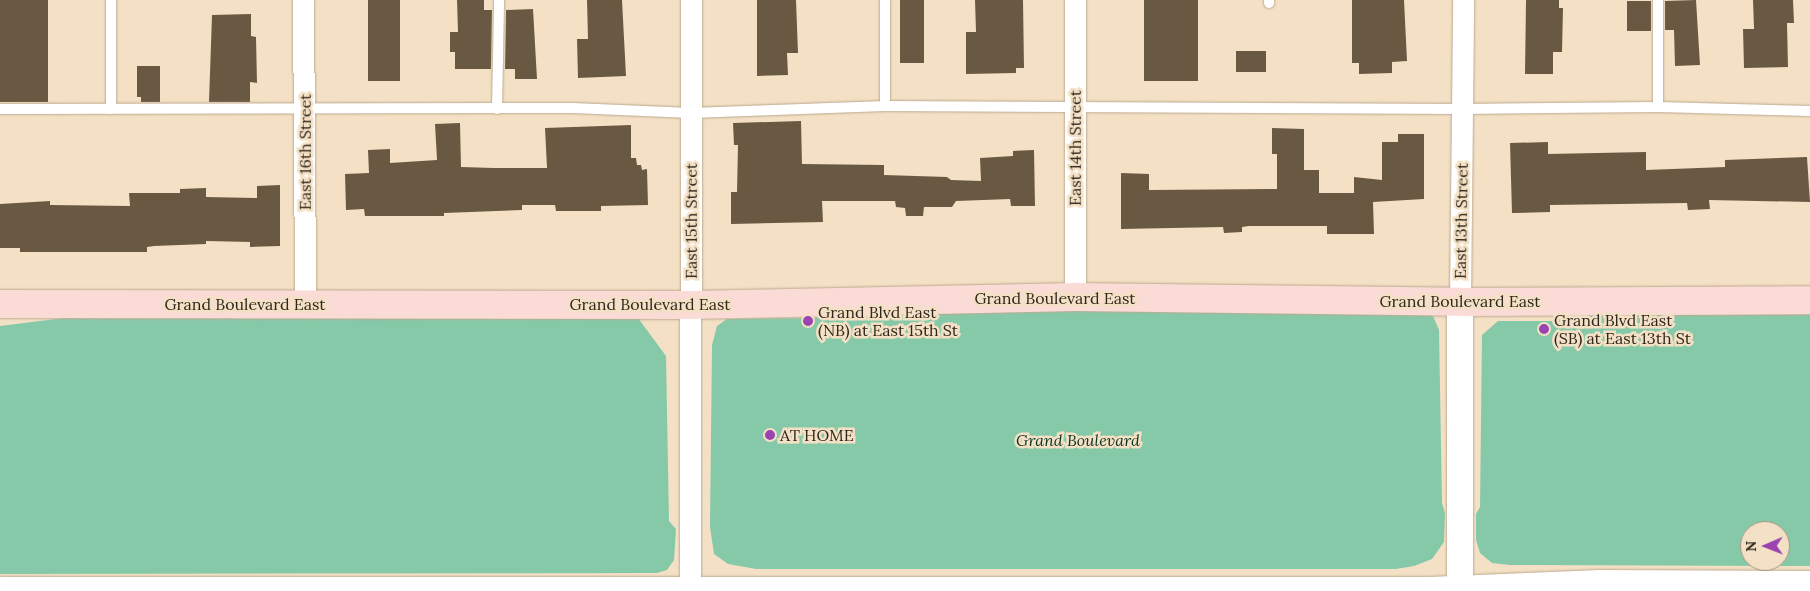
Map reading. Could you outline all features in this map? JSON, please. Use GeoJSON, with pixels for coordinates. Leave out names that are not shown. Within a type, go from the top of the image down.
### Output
{"type":"FeatureCollection","features":[{"type":"Feature","properties":{"kind":"main road","name":"Grand Boulevard East"},"geometry":{"type":"LineString","coordinates":[[0,304],[691,305],[1075,297],[1460,302],[1810,300]]}},
{"type":"Feature","properties":{"kind":"street","name":"East 16th Street"},"geometry":{"type":"LineString","coordinates":[[303,0],[305,304]]}},
{"type":"Feature","properties":{"kind":"street","name":"East 15th Street"},"geometry":{"type":"LineString","coordinates":[[690,589],[691,0]]}},
{"type":"Feature","properties":{"kind":"street","name":"East 14th Street"},"geometry":{"type":"LineString","coordinates":[[1075,297],[1076,0]]}},
{"type":"Feature","properties":{"kind":"street","name":"East 13th Street"},"geometry":{"type":"LineString","coordinates":[[1460,588],[1463,0]]}},
{"type":"Feature","properties":{"kind":"street"},"geometry":{"type":"LineString","coordinates":[[0,587],[303,590],[1460,588],[1599,580],[1810,581]]}},
{"type":"Feature","properties":{"kind":"lane"},"geometry":{"type":"LineString","coordinates":[[111,0],[111,109]]}},
{"type":"Feature","properties":{"kind":"lane"},"geometry":{"type":"LineString","coordinates":[[497,109],[498,0]]}},
{"type":"Feature","properties":{"kind":"lane"},"geometry":{"type":"LineString","coordinates":[[885,0],[885,106]]}},
{"type":"Feature","properties":{"kind":"lane"},"geometry":{"type":"LineString","coordinates":[[1658,0],[1658,107]]}},
{"type":"Feature","properties":{"kind":"lane"},"geometry":{"type":"LineString","coordinates":[[0,109],[305,110],[573,108],[691,114],[885,106],[1075,109],[1658,107],[1810,111]]}},
{"type":"Feature","properties":{"kind":"green space","name":"Grand Boulevard"},"geometry":{"type":"Polygon","coordinates":[[[1414,310],[1433,316],[1439,330],[1442,503],[1445,513],[1444,542],[1432,559],[1414,566],[1396,569],[756,569],[728,564],[714,554],[710,527],[712,345],[717,326],[727,319],[814,318],[852,311],[1414,310]]]}},
{"type":"Feature","properties":{"kind":"green space"},"geometry":{"type":"Polygon","coordinates":[[[1593,313],[1810,313],[1810,566],[1790,566],[1790,521],[1740,521],[1740,566],[1510,565],[1492,563],[1480,553],[1476,540],[1476,514],[1480,507],[1482,335],[1498,321],[1551,321],[1593,313]]]}},
{"type":"Feature","properties":{"kind":"green space"},"geometry":{"type":"Polygon","coordinates":[[[64,318],[638,318],[666,356],[669,521],[676,529],[674,560],[667,570],[657,573],[0,574],[0,326],[64,318]]]}},
{"type":"Feature","properties":{"kind":"building"},"geometry":{"type":"Polygon","coordinates":[[[0,0],[48,0],[48,102],[0,102],[0,0]]]}},
{"type":"Feature","properties":{"kind":"building"},"geometry":{"type":"Polygon","coordinates":[[[368,0],[400,0],[400,81],[368,81],[368,0]]]}},
{"type":"Feature","properties":{"kind":"building"},"geometry":{"type":"Polygon","coordinates":[[[457,0],[484,0],[484,10],[492,10],[491,69],[455,69],[455,52],[450,52],[450,32],[458,32],[457,0]]]}},
{"type":"Feature","properties":{"kind":"building"},"geometry":{"type":"Polygon","coordinates":[[[587,0],[622,0],[626,76],[578,78],[577,39],[588,39],[587,0]]]}},
{"type":"Feature","properties":{"kind":"building"},"geometry":{"type":"Polygon","coordinates":[[[757,0],[796,0],[798,53],[787,53],[788,75],[757,76],[757,0]]]}},
{"type":"Feature","properties":{"kind":"building"},"geometry":{"type":"Polygon","coordinates":[[[900,0],[924,0],[924,63],[900,63],[900,0]]]}},
{"type":"Feature","properties":{"kind":"building"},"geometry":{"type":"Polygon","coordinates":[[[975,0],[1023,0],[1024,68],[1016,68],[1016,73],[966,74],[966,32],[976,32],[975,0]]]}},
{"type":"Feature","properties":{"kind":"building"},"geometry":{"type":"Polygon","coordinates":[[[1144,0],[1198,0],[1198,81],[1144,81],[1144,0]]]}},
{"type":"Feature","properties":{"kind":"building"},"geometry":{"type":"Polygon","coordinates":[[[1352,0],[1404,0],[1407,61],[1392,62],[1392,73],[1359,74],[1359,63],[1352,63],[1352,0]]]}},
{"type":"Feature","properties":{"kind":"building"},"geometry":{"type":"Polygon","coordinates":[[[1526,0],[1559,0],[1559,8],[1563,8],[1562,52],[1553,52],[1553,74],[1525,74],[1526,0]]]}},
{"type":"Feature","properties":{"kind":"building"},"geometry":{"type":"Polygon","coordinates":[[[1696,0],[1700,65],[1675,66],[1674,30],[1665,30],[1665,1],[1696,0]]]}},
{"type":"Feature","properties":{"kind":"building"},"geometry":{"type":"Polygon","coordinates":[[[1753,0],[1793,0],[1794,23],[1787,23],[1788,67],[1744,68],[1743,29],[1754,29],[1753,0]]]}},
{"type":"Feature","properties":{"kind":"building"},"geometry":{"type":"Polygon","coordinates":[[[1627,1],[1651,1],[1651,31],[1627,31],[1627,1]]]}},
{"type":"Feature","properties":{"kind":"building"},"geometry":{"type":"Polygon","coordinates":[[[533,9],[537,79],[515,79],[515,69],[505,69],[506,10],[533,9]]]}},
{"type":"Feature","properties":{"kind":"building"},"geometry":{"type":"Polygon","coordinates":[[[251,14],[251,36],[256,37],[257,83],[250,82],[250,102],[209,102],[212,15],[251,14]]]}},
{"type":"Feature","properties":{"kind":"building"},"geometry":{"type":"Polygon","coordinates":[[[1236,51],[1266,51],[1266,72],[1236,72],[1236,51]]]}},
{"type":"Feature","properties":{"kind":"building"},"geometry":{"type":"Polygon","coordinates":[[[137,66],[160,66],[160,102],[141,102],[141,97],[137,97],[137,66]]]}},
{"type":"Feature","properties":{"kind":"building"},"geometry":{"type":"Polygon","coordinates":[[[801,121],[802,164],[884,165],[884,175],[947,177],[951,180],[981,181],[980,158],[1013,156],[1013,151],[1034,150],[1035,206],[1011,206],[1010,199],[956,201],[952,207],[924,207],[923,216],[906,216],[905,208],[896,207],[895,201],[822,201],[823,222],[731,224],[731,192],[737,192],[738,145],[734,145],[733,123],[801,121]]]}},
{"type":"Feature","properties":{"kind":"building"},"geometry":{"type":"Polygon","coordinates":[[[460,123],[461,167],[494,168],[547,168],[545,128],[631,125],[631,158],[636,158],[637,165],[641,165],[642,170],[647,169],[648,205],[601,206],[601,211],[556,211],[555,205],[522,205],[522,210],[444,213],[444,216],[365,216],[364,209],[346,210],[345,174],[369,173],[368,150],[390,149],[390,163],[437,160],[435,124],[460,123]]]}},
{"type":"Feature","properties":{"kind":"building"},"geometry":{"type":"Polygon","coordinates":[[[1272,128],[1304,129],[1304,170],[1319,170],[1319,193],[1354,193],[1354,177],[1382,180],[1382,142],[1398,142],[1398,134],[1424,134],[1424,199],[1373,202],[1374,234],[1327,234],[1327,226],[1249,226],[1242,227],[1242,232],[1224,233],[1223,227],[1121,229],[1121,173],[1149,174],[1149,190],[1277,189],[1277,154],[1272,154],[1272,128]]]}},
{"type":"Feature","properties":{"kind":"building"},"geometry":{"type":"Polygon","coordinates":[[[1548,142],[1548,154],[1646,152],[1646,170],[1725,167],[1725,160],[1807,157],[1810,202],[1709,200],[1710,209],[1688,210],[1687,203],[1550,205],[1550,212],[1512,213],[1510,143],[1548,142]]]}},
{"type":"Feature","properties":{"kind":"building"},"geometry":{"type":"Polygon","coordinates":[[[280,185],[280,246],[250,247],[250,242],[206,241],[206,244],[147,247],[147,252],[20,252],[20,248],[0,248],[0,204],[50,201],[50,205],[130,206],[129,193],[180,193],[180,189],[206,188],[206,197],[257,198],[257,186],[280,185]]]}},
{"type":"Feature","properties":{"kind":"place","name":"Grand Blvd East (NB) at East 15th St"},"geometry":{"type":"Point","coordinates":[808,321]}},
{"type":"Feature","properties":{"kind":"place","name":"Grand Blvd East (SB) at East 13th St"},"geometry":{"type":"Point","coordinates":[1544,329]}},
{"type":"Feature","properties":{"kind":"place","name":"AT HOME"},"geometry":{"type":"Point","coordinates":[770,435]}}]}
